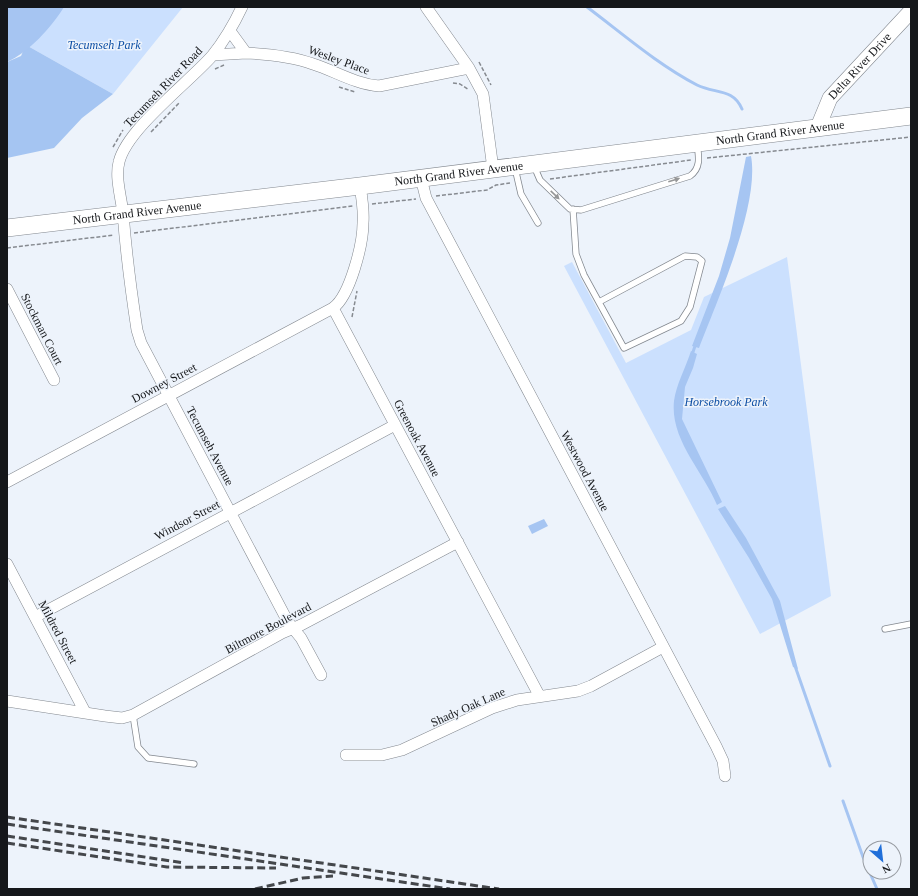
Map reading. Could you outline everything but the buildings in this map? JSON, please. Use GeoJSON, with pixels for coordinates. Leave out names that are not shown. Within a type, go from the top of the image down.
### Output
{"type":"FeatureCollection","features":[{"type":"Feature","properties":{"kind":"main road","name":"North Grand River Avenue"},"geometry":{"type":"LineString","coordinates":[[7,228],[493,169],[516,174],[533,164],[698,151],[818,127],[911,116]]}},
{"type":"Feature","properties":{"kind":"street","name":"Tecumseh River Road"},"geometry":{"type":"LineString","coordinates":[[123,215],[118,163],[123,150],[137,131],[212,55],[230,31],[242,7]]}},
{"type":"Feature","properties":{"kind":"street"},"geometry":{"type":"LineString","coordinates":[[426,7],[469,68],[482,94],[486,105],[493,169]]}},
{"type":"Feature","properties":{"kind":"street","name":"Delta River Drive"},"geometry":{"type":"LineString","coordinates":[[818,127],[830,98],[911,11]]}},
{"type":"Feature","properties":{"kind":"street"},"geometry":{"type":"LineString","coordinates":[[230,31],[246,53]]}},
{"type":"Feature","properties":{"kind":"street","name":"Wesley Place"},"geometry":{"type":"LineString","coordinates":[[212,55],[246,53],[291,57],[366,85],[379,86],[469,68]]}},
{"type":"Feature","properties":{"kind":"street","name":"Westwood Avenue"},"geometry":{"type":"LineString","coordinates":[[421,178],[426,198],[716,746],[723,761],[725,776]]}},
{"type":"Feature","properties":{"kind":"street"},"geometry":{"type":"LineString","coordinates":[[333,308],[339,304],[352,277],[363,224],[363,205],[360,186]]}},
{"type":"Feature","properties":{"kind":"street","name":"Tecumseh Avenue"},"geometry":{"type":"LineString","coordinates":[[123,215],[124,234],[137,330],[141,344],[288,622],[301,638],[321,675]]}},
{"type":"Feature","properties":{"kind":"street","name":"Stockman Court"},"geometry":{"type":"LineString","coordinates":[[8,292],[54,380]]}},
{"type":"Feature","properties":{"kind":"street","name":"Downey Street"},"geometry":{"type":"LineString","coordinates":[[7,482],[333,308]]}},
{"type":"Feature","properties":{"kind":"street","name":"Greenoak Avenue"},"geometry":{"type":"LineString","coordinates":[[333,308],[540,695]]}},
{"type":"Feature","properties":{"kind":"street","name":"Windsor Street"},"geometry":{"type":"LineString","coordinates":[[35,617],[395,425]]}},
{"type":"Feature","properties":{"kind":"street","name":"Biltmore Boulevard"},"geometry":{"type":"LineString","coordinates":[[7,701],[122,718],[133,714],[458,542]]}},
{"type":"Feature","properties":{"kind":"street","name":"Mildred Street"},"geometry":{"type":"LineString","coordinates":[[7,564],[85,712]]}},
{"type":"Feature","properties":{"kind":"street","name":"Shady Oak Lane"},"geometry":{"type":"LineString","coordinates":[[346,755],[382,755],[402,750],[492,708],[517,700],[540,695],[561,694],[591,686],[663,647]]}},
{"type":"Feature","properties":{"kind":"lane"},"geometry":{"type":"LineString","coordinates":[[533,164],[540,180],[570,209],[581,210],[690,176],[697,168],[698,151]]}},
{"type":"Feature","properties":{"kind":"lane"},"geometry":{"type":"LineString","coordinates":[[516,174],[521,194],[538,223]]}},
{"type":"Feature","properties":{"kind":"lane"},"geometry":{"type":"LineString","coordinates":[[573,209],[576,254],[584,275],[624,348],[681,321],[690,307],[702,260],[697,257],[685,256],[599,302]]}},
{"type":"Feature","properties":{"kind":"lane"},"geometry":{"type":"LineString","coordinates":[[885,630],[911,624]]}},
{"type":"Feature","properties":{"kind":"lane"},"geometry":{"type":"LineString","coordinates":[[133,714],[138,747],[148,758],[194,764]]}},
{"type":"Feature","properties":{"kind":"path"},"geometry":{"type":"LineString","coordinates":[[211,72],[217,68],[229,64]]}},
{"type":"Feature","properties":{"kind":"path"},"geometry":{"type":"LineString","coordinates":[[450,82],[460,84],[470,91]]}},
{"type":"Feature","properties":{"kind":"path"},"geometry":{"type":"LineString","coordinates":[[335,85],[356,93]]}},
{"type":"Feature","properties":{"kind":"path"},"geometry":{"type":"LineString","coordinates":[[148,135],[184,99]]}},
{"type":"Feature","properties":{"kind":"path"},"geometry":{"type":"LineString","coordinates":[[540,180],[698,151],[911,137]]}},
{"type":"Feature","properties":{"kind":"path"},"geometry":{"type":"LineString","coordinates":[[7,248],[487,190],[516,174]]}},
{"type":"Feature","properties":{"kind":"green space","name":"Tecumseh Park"},"geometry":{"type":"Polygon","coordinates":[[[61,7],[183,7],[113,94],[26,45],[61,7]]]}},
{"type":"Feature","properties":{"kind":"green space","name":"Horsebrook Park"},"geometry":{"type":"Polygon","coordinates":[[[787,257],[831,596],[760,634],[564,266],[572,262],[626,363],[691,330],[704,297],[787,257]]]}},
{"type":"Feature","properties":{"kind":"shaded area"},"geometry":{"type":"Polygon","coordinates":[[[7,7],[64,7],[39,39],[15,58],[7,62],[7,7]]]}},
{"type":"Feature","properties":{"kind":"shaded area"},"geometry":{"type":"Polygon","coordinates":[[[26,45],[113,94],[82,118],[54,148],[7,158],[7,62],[21,56],[26,45]]]}},
{"type":"Feature","properties":{"kind":"shaded area"},"geometry":{"type":"Polygon","coordinates":[[[751,156],[752,176],[749,200],[735,253],[699,348],[692,346],[719,276],[730,238],[746,157],[751,156]]]}},
{"type":"Feature","properties":{"kind":"shaded area"},"geometry":{"type":"Polygon","coordinates":[[[691,351],[697,354],[685,387],[682,419],[722,502],[717,505],[682,442],[674,415],[675,395],[691,351]]]}},
{"type":"Feature","properties":{"kind":"shaded area"},"geometry":{"type":"Polygon","coordinates":[[[725,506],[746,538],[780,601],[798,669],[793,667],[772,599],[749,558],[718,509],[725,506]]]}},
{"type":"Feature","properties":{"kind":"shaded area"},"geometry":{"type":"Polygon","coordinates":[[[544,519],[548,526],[532,534],[528,526],[544,519]]]}},
{"type":"Feature","properties":{"kind":"waterway"},"geometry":{"type":"LineString","coordinates":[[587,7],[668,68],[697,85],[729,95],[738,102],[742,109]]}},
{"type":"Feature","properties":{"kind":"waterway"},"geometry":{"type":"LineString","coordinates":[[692,355],[696,343]]}},
{"type":"Feature","properties":{"kind":"waterway"},"geometry":{"type":"LineString","coordinates":[[795,666],[830,766]]}},
{"type":"Feature","properties":{"kind":"waterway"},"geometry":{"type":"LineString","coordinates":[[843,801],[863,857],[877,889]]}},
{"type":"Feature","properties":{"kind":"railway"},"geometry":{"type":"LineString","coordinates":[[7,817],[499,889]]}},
{"type":"Feature","properties":{"kind":"railway"},"geometry":{"type":"LineString","coordinates":[[7,824],[450,889]]}},
{"type":"Feature","properties":{"kind":"railway"},"geometry":{"type":"LineString","coordinates":[[7,836],[184,863]]}},
{"type":"Feature","properties":{"kind":"railway"},"geometry":{"type":"LineString","coordinates":[[7,843],[167,867],[276,868]]}},
{"type":"Feature","properties":{"kind":"railway"},"geometry":{"type":"LineString","coordinates":[[255,889],[303,878],[333,876]]}}]}
